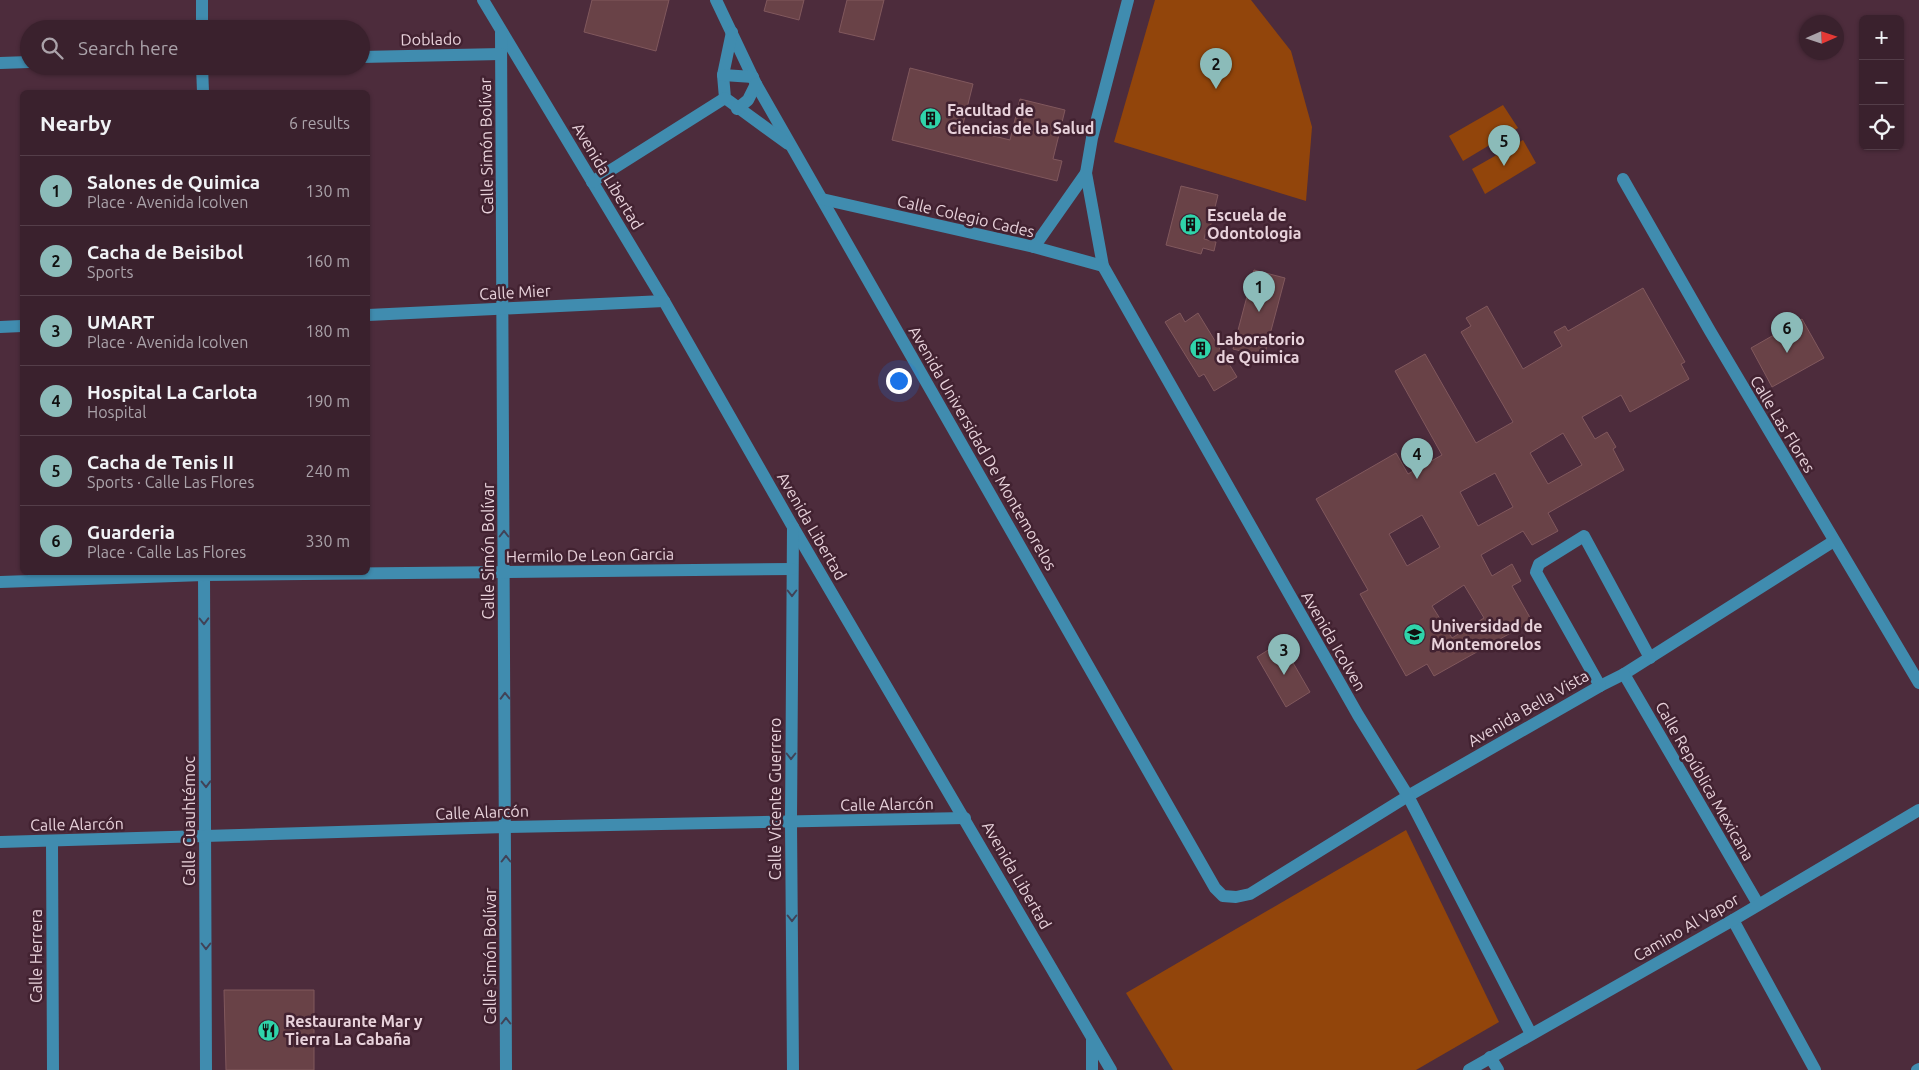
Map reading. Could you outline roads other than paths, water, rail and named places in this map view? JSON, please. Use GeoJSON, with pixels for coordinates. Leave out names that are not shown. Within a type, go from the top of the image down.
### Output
{"type":"FeatureCollection","features":[{"type":"Feature","properties":{"kind":"street"},"geometry":{"type":"LineString","coordinates":[[202,0],[202,20]]}},
{"type":"Feature","properties":{"kind":"street","name":"Avenida Libertad"},"geometry":{"type":"LineString","coordinates":[[483,0],[664,301],[793,527],[1111,1070]]}},
{"type":"Feature","properties":{"kind":"street","name":"Avenida Universidad De Montemorelos"},"geometry":{"type":"LineString","coordinates":[[716,0],[755,80],[822,199],[1216,888],[1223,896],[1236,898]]}},
{"type":"Feature","properties":{"kind":"street"},"geometry":{"type":"LineString","coordinates":[[1034,247],[1086,173],[1092,138],[1128,0]]}},
{"type":"Feature","properties":{"kind":"street","name":"Calle Simón Bolívar"},"geometry":{"type":"LineString","coordinates":[[501,32],[504,309],[506,1070]]}},
{"type":"Feature","properties":{"kind":"street"},"geometry":{"type":"LineString","coordinates":[[732,32],[723,76],[725,98],[737,109],[757,120],[794,148]]}},
{"type":"Feature","properties":{"kind":"street","name":"Doblado"},"geometry":{"type":"LineString","coordinates":[[370,57],[501,54]]}},
{"type":"Feature","properties":{"kind":"street"},"geometry":{"type":"LineString","coordinates":[[0,63],[20,62]]}},
{"type":"Feature","properties":{"kind":"street"},"geometry":{"type":"LineString","coordinates":[[202,75],[202,90]]}},
{"type":"Feature","properties":{"kind":"street"},"geometry":{"type":"LineString","coordinates":[[723,76],[755,80],[748,100],[737,109]]}},
{"type":"Feature","properties":{"kind":"street"},"geometry":{"type":"LineString","coordinates":[[592,182],[725,98]]}},
{"type":"Feature","properties":{"kind":"street","name":"Avenida Icolven"},"geometry":{"type":"LineString","coordinates":[[1086,173],[1103,266],[1358,716],[1408,796],[1531,1034]]}},
{"type":"Feature","properties":{"kind":"street","name":"Calle Las Flores"},"geometry":{"type":"LineString","coordinates":[[1623,179],[1834,541],[1919,682]]}},
{"type":"Feature","properties":{"kind":"street","name":"Calle Colegio Cades"},"geometry":{"type":"LineString","coordinates":[[822,199],[1034,247],[1103,266]]}},
{"type":"Feature","properties":{"kind":"street","name":"Calle Mier"},"geometry":{"type":"LineString","coordinates":[[370,315],[664,301]]}},
{"type":"Feature","properties":{"kind":"street"},"geometry":{"type":"LineString","coordinates":[[0,327],[20,326]]}},
{"type":"Feature","properties":{"kind":"street","name":"Calle Vicente Guerrero"},"geometry":{"type":"LineString","coordinates":[[793,527],[791,822],[793,1070]]}},
{"type":"Feature","properties":{"kind":"street"},"geometry":{"type":"LineString","coordinates":[[1600,686],[1536,572],[1539,564],[1584,536],[1650,658]]}},
{"type":"Feature","properties":{"kind":"street","name":"Avenida Bella Vista"},"geometry":{"type":"LineString","coordinates":[[1236,898],[1250,894],[1408,796],[1624,674],[1834,541]]}},
{"type":"Feature","properties":{"kind":"street","name":"Hermilo De Leon Garcia"},"geometry":{"type":"LineString","coordinates":[[370,573],[792,569]]}},
{"type":"Feature","properties":{"kind":"street","name":"Hermilo De Leon Garcia"},"geometry":{"type":"LineString","coordinates":[[0,582],[178,575]]}},
{"type":"Feature","properties":{"kind":"street","name":"Calle Cuauhtémoc"},"geometry":{"type":"LineString","coordinates":[[204,575],[206,1070]]}},
{"type":"Feature","properties":{"kind":"street","name":"Calle República Mexicana"},"geometry":{"type":"LineString","coordinates":[[1624,674],[1758,904]]}},
{"type":"Feature","properties":{"kind":"street","name":"Camino Al Vapor"},"geometry":{"type":"LineString","coordinates":[[1468,1070],[1733,920],[1919,810]]}},
{"type":"Feature","properties":{"kind":"street","name":"Calle Alarcón"},"geometry":{"type":"LineString","coordinates":[[0,842],[52,842],[506,827],[965,818]]}},
{"type":"Feature","properties":{"kind":"street","name":"Calle Herrera"},"geometry":{"type":"LineString","coordinates":[[52,842],[54,1070]]}},
{"type":"Feature","properties":{"kind":"street"},"geometry":{"type":"LineString","coordinates":[[1733,920],[1815,1070]]}},
{"type":"Feature","properties":{"kind":"street"},"geometry":{"type":"LineString","coordinates":[[1092,1038],[1092,1070]]}},
{"type":"Feature","properties":{"kind":"street"},"geometry":{"type":"LineString","coordinates":[[1490,1057],[1498,1070]]}},
{"type":"Feature","properties":{"kind":"place","name":"Cacha de Beisibol"},"geometry":{"type":"Point","coordinates":[1216,89]}},
{"type":"Feature","properties":{"kind":"place","name":"Facultad de Ciencias de la Salud"},"geometry":{"type":"Point","coordinates":[931,119]}},
{"type":"Feature","properties":{"kind":"place","name":"Cacha de Tenis II"},"geometry":{"type":"Point","coordinates":[1504,166]}},
{"type":"Feature","properties":{"kind":"place","name":"Escuela de Odontologia"},"geometry":{"type":"Point","coordinates":[1191,224]}},
{"type":"Feature","properties":{"kind":"place","name":"Salones de Quimica"},"geometry":{"type":"Point","coordinates":[1259,312]}},
{"type":"Feature","properties":{"kind":"place","name":"Laboratorio de Quimica"},"geometry":{"type":"Point","coordinates":[1200,348]}},
{"type":"Feature","properties":{"kind":"place","name":"Guarderia"},"geometry":{"type":"Point","coordinates":[1787,353]}},
{"type":"Feature","properties":{"kind":"place","name":"Hospital La Carlota"},"geometry":{"type":"Point","coordinates":[1417,479]}},
{"type":"Feature","properties":{"kind":"place","name":"Universidad de Montemorelos"},"geometry":{"type":"Point","coordinates":[1415,635]}},
{"type":"Feature","properties":{"kind":"place","name":"UMART"},"geometry":{"type":"Point","coordinates":[1284,675]}},
{"type":"Feature","properties":{"kind":"place","name":"Restaurante Mar y Tierra La Cabaña"},"geometry":{"type":"Point","coordinates":[269,1030]}}]}
